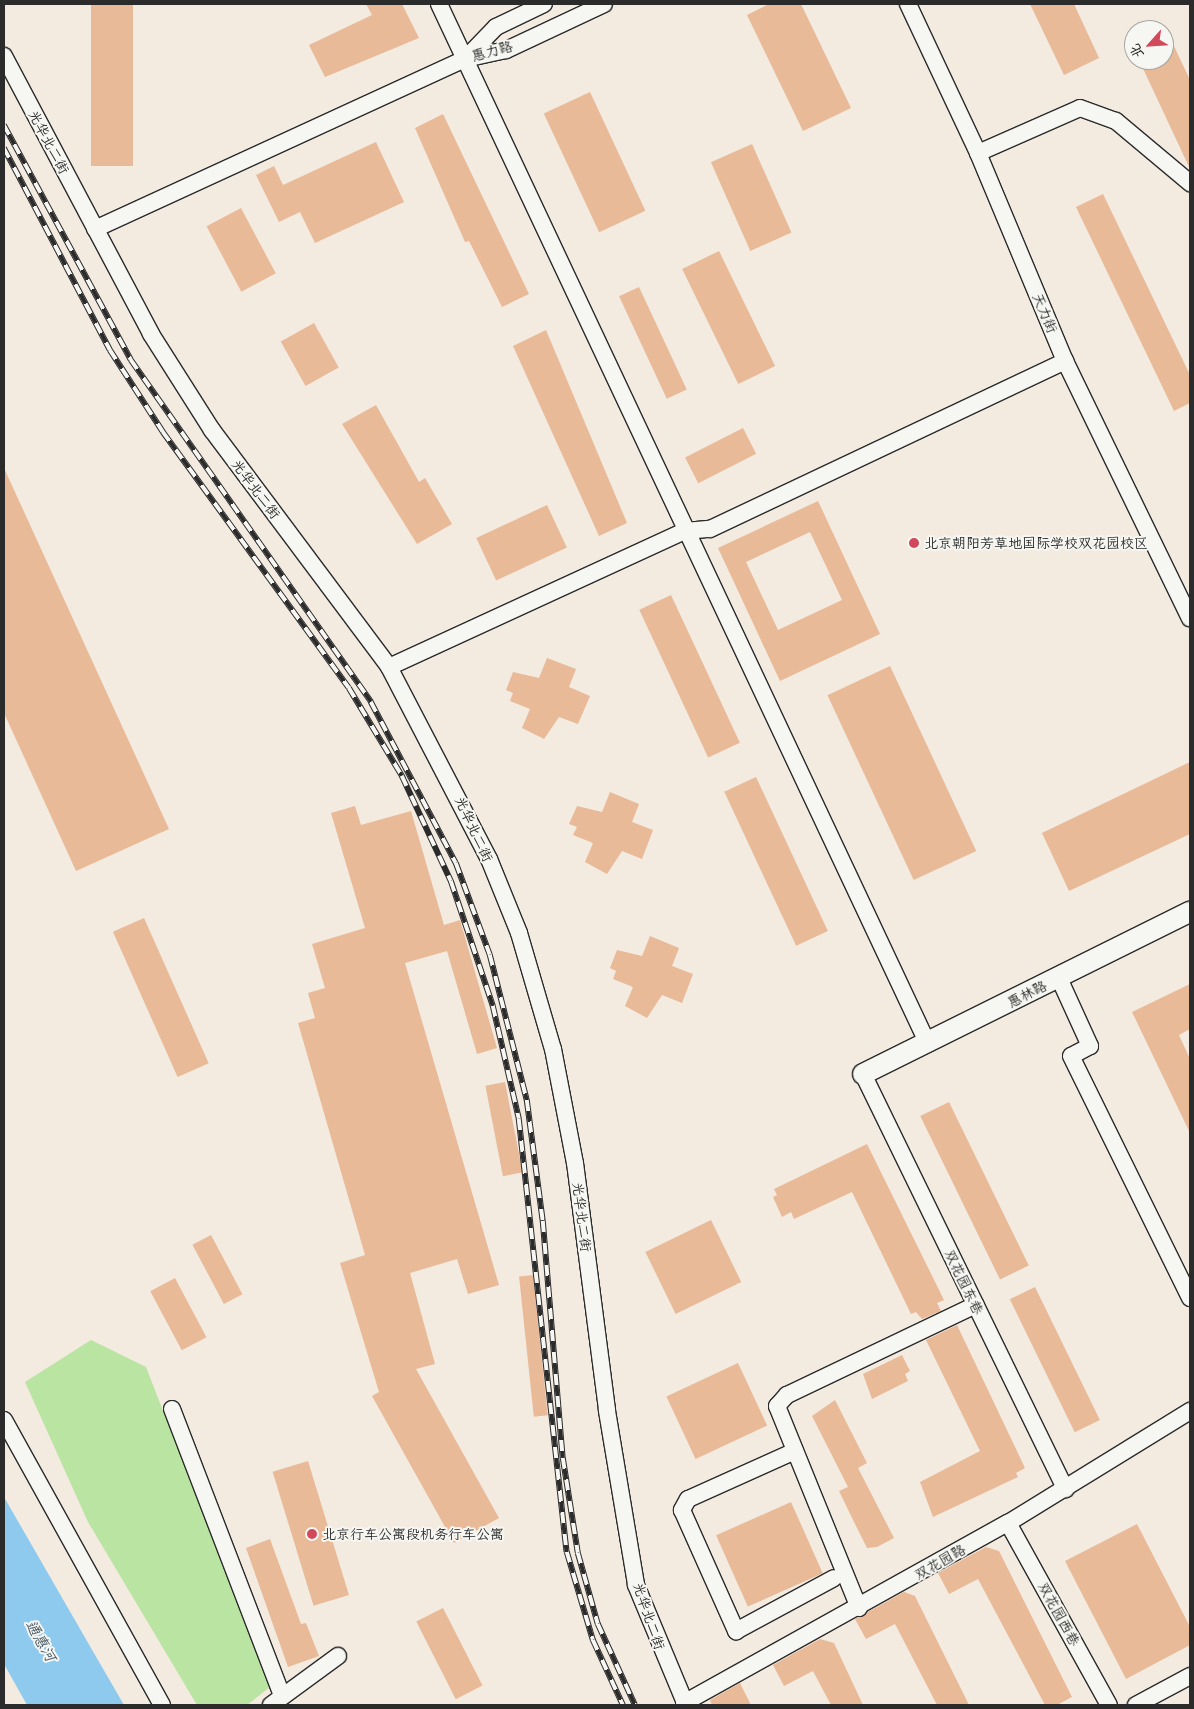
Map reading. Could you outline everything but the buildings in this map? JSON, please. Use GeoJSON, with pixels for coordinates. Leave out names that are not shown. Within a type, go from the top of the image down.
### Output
{"type":"FeatureCollection","features":[{"type":"Feature","properties":{"kind":"street"},"geometry":{"type":"LineString","coordinates":[[439,4],[928,1044]]}},
{"type":"Feature","properties":{"kind":"street","name":"惠力路"},"geometry":{"type":"LineString","coordinates":[[465,59],[496,27],[544,4]]}},
{"type":"Feature","properties":{"kind":"street","name":"惠力路"},"geometry":{"type":"LineString","coordinates":[[465,59],[506,50],[604,4]]}},
{"type":"Feature","properties":{"kind":"street","name":"天力街"},"geometry":{"type":"LineString","coordinates":[[908,4],[978,153],[1065,361],[1190,618]]}},
{"type":"Feature","properties":{"kind":"street","name":"光华北二街"},"geometry":{"type":"LineString","coordinates":[[4,56],[151,334],[212,430],[389,667],[489,859],[519,933],[553,1049],[575,1163],[607,1411],[636,1585],[685,1704]]}},
{"type":"Feature","properties":{"kind":"street"},"geometry":{"type":"LineString","coordinates":[[95,229],[465,59]]}},
{"type":"Feature","properties":{"kind":"street"},"geometry":{"type":"LineString","coordinates":[[978,153],[1080,108],[1116,121],[1190,183]]}},
{"type":"Feature","properties":{"kind":"street"},"geometry":{"type":"LineString","coordinates":[[389,667],[685,530],[710,529],[1065,361]]}},
{"type":"Feature","properties":{"kind":"street","name":"惠林路"},"geometry":{"type":"LineString","coordinates":[[863,1074],[928,1044],[1190,912]]}},
{"type":"Feature","properties":{"kind":"street"},"geometry":{"type":"LineString","coordinates":[[1059,978],[1090,1046],[1071,1056],[1190,1298]]}},
{"type":"Feature","properties":{"kind":"street","name":"双花园东巷"},"geometry":{"type":"LineString","coordinates":[[863,1074],[1065,1489]]}},
{"type":"Feature","properties":{"kind":"street"},"geometry":{"type":"LineString","coordinates":[[859,1608],[777,1406],[787,1395],[976,1305]]}},
{"type":"Feature","properties":{"kind":"street"},"geometry":{"type":"LineString","coordinates":[[172,1409],[276,1700],[338,1656]]}},
{"type":"Feature","properties":{"kind":"street","name":"双花园路"},"geometry":{"type":"LineString","coordinates":[[685,1704],[1008,1523],[1190,1411]]}},
{"type":"Feature","properties":{"kind":"street"},"geometry":{"type":"LineString","coordinates":[[4,1420],[162,1705]]}},
{"type":"Feature","properties":{"kind":"street"},"geometry":{"type":"LineString","coordinates":[[795,1451],[688,1499],[682,1510],[736,1631],[834,1578]]}},
{"type":"Feature","properties":{"kind":"street","name":"双花园西巷"},"geometry":{"type":"LineString","coordinates":[[1008,1523],[1109,1705]]}},
{"type":"Feature","properties":{"kind":"street"},"geometry":{"type":"LineString","coordinates":[[1136,1705],[1190,1676]]}},
{"type":"Feature","properties":{"kind":"green space"},"geometry":{"type":"Polygon","coordinates":[[[91,1340],[146,1367],[270,1687],[247,1705],[197,1705],[88,1522],[25,1382],[91,1340]]]}},
{"type":"Feature","properties":{"kind":"water","name":"通惠河"},"geometry":{"type":"Polygon","coordinates":[[[4,1497],[124,1705],[27,1705],[4,1664],[4,1497]]]}},
{"type":"Feature","properties":{"kind":"railway"},"geometry":{"type":"LineString","coordinates":[[4,125],[131,360],[371,702],[456,863],[490,955],[527,1100],[543,1221],[563,1458],[578,1553],[598,1624],[635,1705]]}},
{"type":"Feature","properties":{"kind":"railway"},"geometry":{"type":"LineString","coordinates":[[4,148],[110,350],[163,432],[349,688],[402,776],[451,881],[493,1006],[519,1119],[567,1552],[593,1640],[623,1705]]}},
{"type":"Feature","properties":{"kind":"place","name":"北京朝阳芳草地国际学校双花园校区"},"geometry":{"type":"Point","coordinates":[914,543]}},
{"type":"Feature","properties":{"kind":"place","name":"北京行车公寓段机务行车公寓"},"geometry":{"type":"Point","coordinates":[312,1534]}}]}
